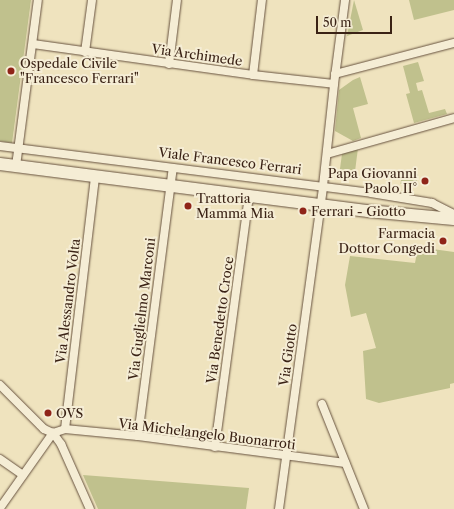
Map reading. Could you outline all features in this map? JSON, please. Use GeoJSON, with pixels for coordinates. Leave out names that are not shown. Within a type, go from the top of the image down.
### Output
{"type":"FeatureCollection","features":[{"type":"Feature","properties":{"kind":"street"},"geometry":{"type":"LineString","coordinates":[[16,166],[38,0]]}},
{"type":"Feature","properties":{"kind":"street"},"geometry":{"type":"LineString","coordinates":[[85,52],[92,0]]}},
{"type":"Feature","properties":{"kind":"street"},"geometry":{"type":"LineString","coordinates":[[170,64],[177,0]]}},
{"type":"Feature","properties":{"kind":"street"},"geometry":{"type":"LineString","coordinates":[[253,75],[262,0]]}},
{"type":"Feature","properties":{"kind":"street","name":"Via Giotto"},"geometry":{"type":"LineString","coordinates":[[279,509],[324,186],[334,84],[345,0]]}},
{"type":"Feature","properties":{"kind":"street"},"geometry":{"type":"LineString","coordinates":[[336,74],[454,43]]}},
{"type":"Feature","properties":{"kind":"street","name":"Via Archimede"},"geometry":{"type":"LineString","coordinates":[[33,44],[170,64],[334,84]]}},
{"type":"Feature","properties":{"kind":"street"},"geometry":{"type":"LineString","coordinates":[[327,154],[454,118]]}},
{"type":"Feature","properties":{"kind":"street","name":"Viale Francesco Ferrari"},"geometry":{"type":"LineString","coordinates":[[0,146],[324,186],[432,203],[454,214]]}},
{"type":"Feature","properties":{"kind":"street"},"geometry":{"type":"LineString","coordinates":[[0,164],[454,219]]}},
{"type":"Feature","properties":{"kind":"street","name":"Via Guglielmo Marconi"},"geometry":{"type":"LineString","coordinates":[[138,436],[173,168]]}},
{"type":"Feature","properties":{"kind":"street","name":"Via Alessandro Volta"},"geometry":{"type":"LineString","coordinates":[[65,429],[95,176]]}},
{"type":"Feature","properties":{"kind":"street","name":"Via Benedetto Croce"},"geometry":{"type":"LineString","coordinates":[[215,447],[248,195]]}},
{"type":"Feature","properties":{"kind":"street"},"geometry":{"type":"LineString","coordinates":[[0,385],[44,429],[53,433],[61,444],[90,509]]}},
{"type":"Feature","properties":{"kind":"street"},"geometry":{"type":"LineString","coordinates":[[322,404],[364,509]]}},
{"type":"Feature","properties":{"kind":"street"},"geometry":{"type":"LineString","coordinates":[[3,506],[53,433],[65,429]]}},
{"type":"Feature","properties":{"kind":"street","name":"Via Michelangelo Buonarroti"},"geometry":{"type":"LineString","coordinates":[[65,429],[138,436],[345,463]]}},
{"type":"Feature","properties":{"kind":"street"},"geometry":{"type":"LineString","coordinates":[[0,459],[23,475]]}},
{"type":"Feature","properties":{"kind":"green space","name":"Ospedale Civile \"Francesco Ferrari\""},"geometry":{"type":"Polygon","coordinates":[[[0,0],[31,0],[12,143],[0,141],[0,0]]]}},
{"type":"Feature","properties":{"kind":"green space"},"geometry":{"type":"Polygon","coordinates":[[[354,0],[363,30],[347,36],[354,0]]]}},
{"type":"Feature","properties":{"kind":"green space"},"geometry":{"type":"Polygon","coordinates":[[[409,0],[454,0],[454,10],[414,20],[409,0]]]}},
{"type":"Feature","properties":{"kind":"green space"},"geometry":{"type":"Polygon","coordinates":[[[418,62],[424,81],[416,83],[418,91],[422,90],[429,113],[445,109],[447,114],[414,123],[406,94],[410,93],[403,66],[418,62]]]}},
{"type":"Feature","properties":{"kind":"green space"},"geometry":{"type":"Polygon","coordinates":[[[360,77],[368,104],[353,108],[361,138],[353,141],[335,131],[339,90],[360,77]]]}},
{"type":"Feature","properties":{"kind":"green space"},"geometry":{"type":"Polygon","coordinates":[[[358,148],[354,179],[339,176],[342,154],[358,148]]]}},
{"type":"Feature","properties":{"kind":"green space"},"geometry":{"type":"Polygon","coordinates":[[[402,172],[418,174],[416,186],[401,184],[402,172]]]}},
{"type":"Feature","properties":{"kind":"green space"},"geometry":{"type":"Polygon","coordinates":[[[418,247],[454,252],[454,383],[450,384],[450,388],[379,403],[366,399],[363,351],[376,348],[366,313],[351,317],[345,285],[350,256],[415,263],[418,247]]]}},
{"type":"Feature","properties":{"kind":"green space"},"geometry":{"type":"Polygon","coordinates":[[[83,475],[249,488],[246,509],[98,509],[83,475]]]}},
{"type":"Feature","properties":{"kind":"place","name":"Ospedale Civile \"Francesco Ferrari\""},"geometry":{"type":"Point","coordinates":[11,71]}},
{"type":"Feature","properties":{"kind":"place","name":"Papa Giovanni Paolo II°"},"geometry":{"type":"Point","coordinates":[425,181]}},
{"type":"Feature","properties":{"kind":"place","name":"Trattoria Mamma Mia"},"geometry":{"type":"Point","coordinates":[188,206]}},
{"type":"Feature","properties":{"kind":"place","name":"Ferrari - Giotto"},"geometry":{"type":"Point","coordinates":[303,211]}},
{"type":"Feature","properties":{"kind":"place","name":"Farmacia Dottor Congedi"},"geometry":{"type":"Point","coordinates":[443,241]}},
{"type":"Feature","properties":{"kind":"place","name":"OVS"},"geometry":{"type":"Point","coordinates":[48,413]}}]}
